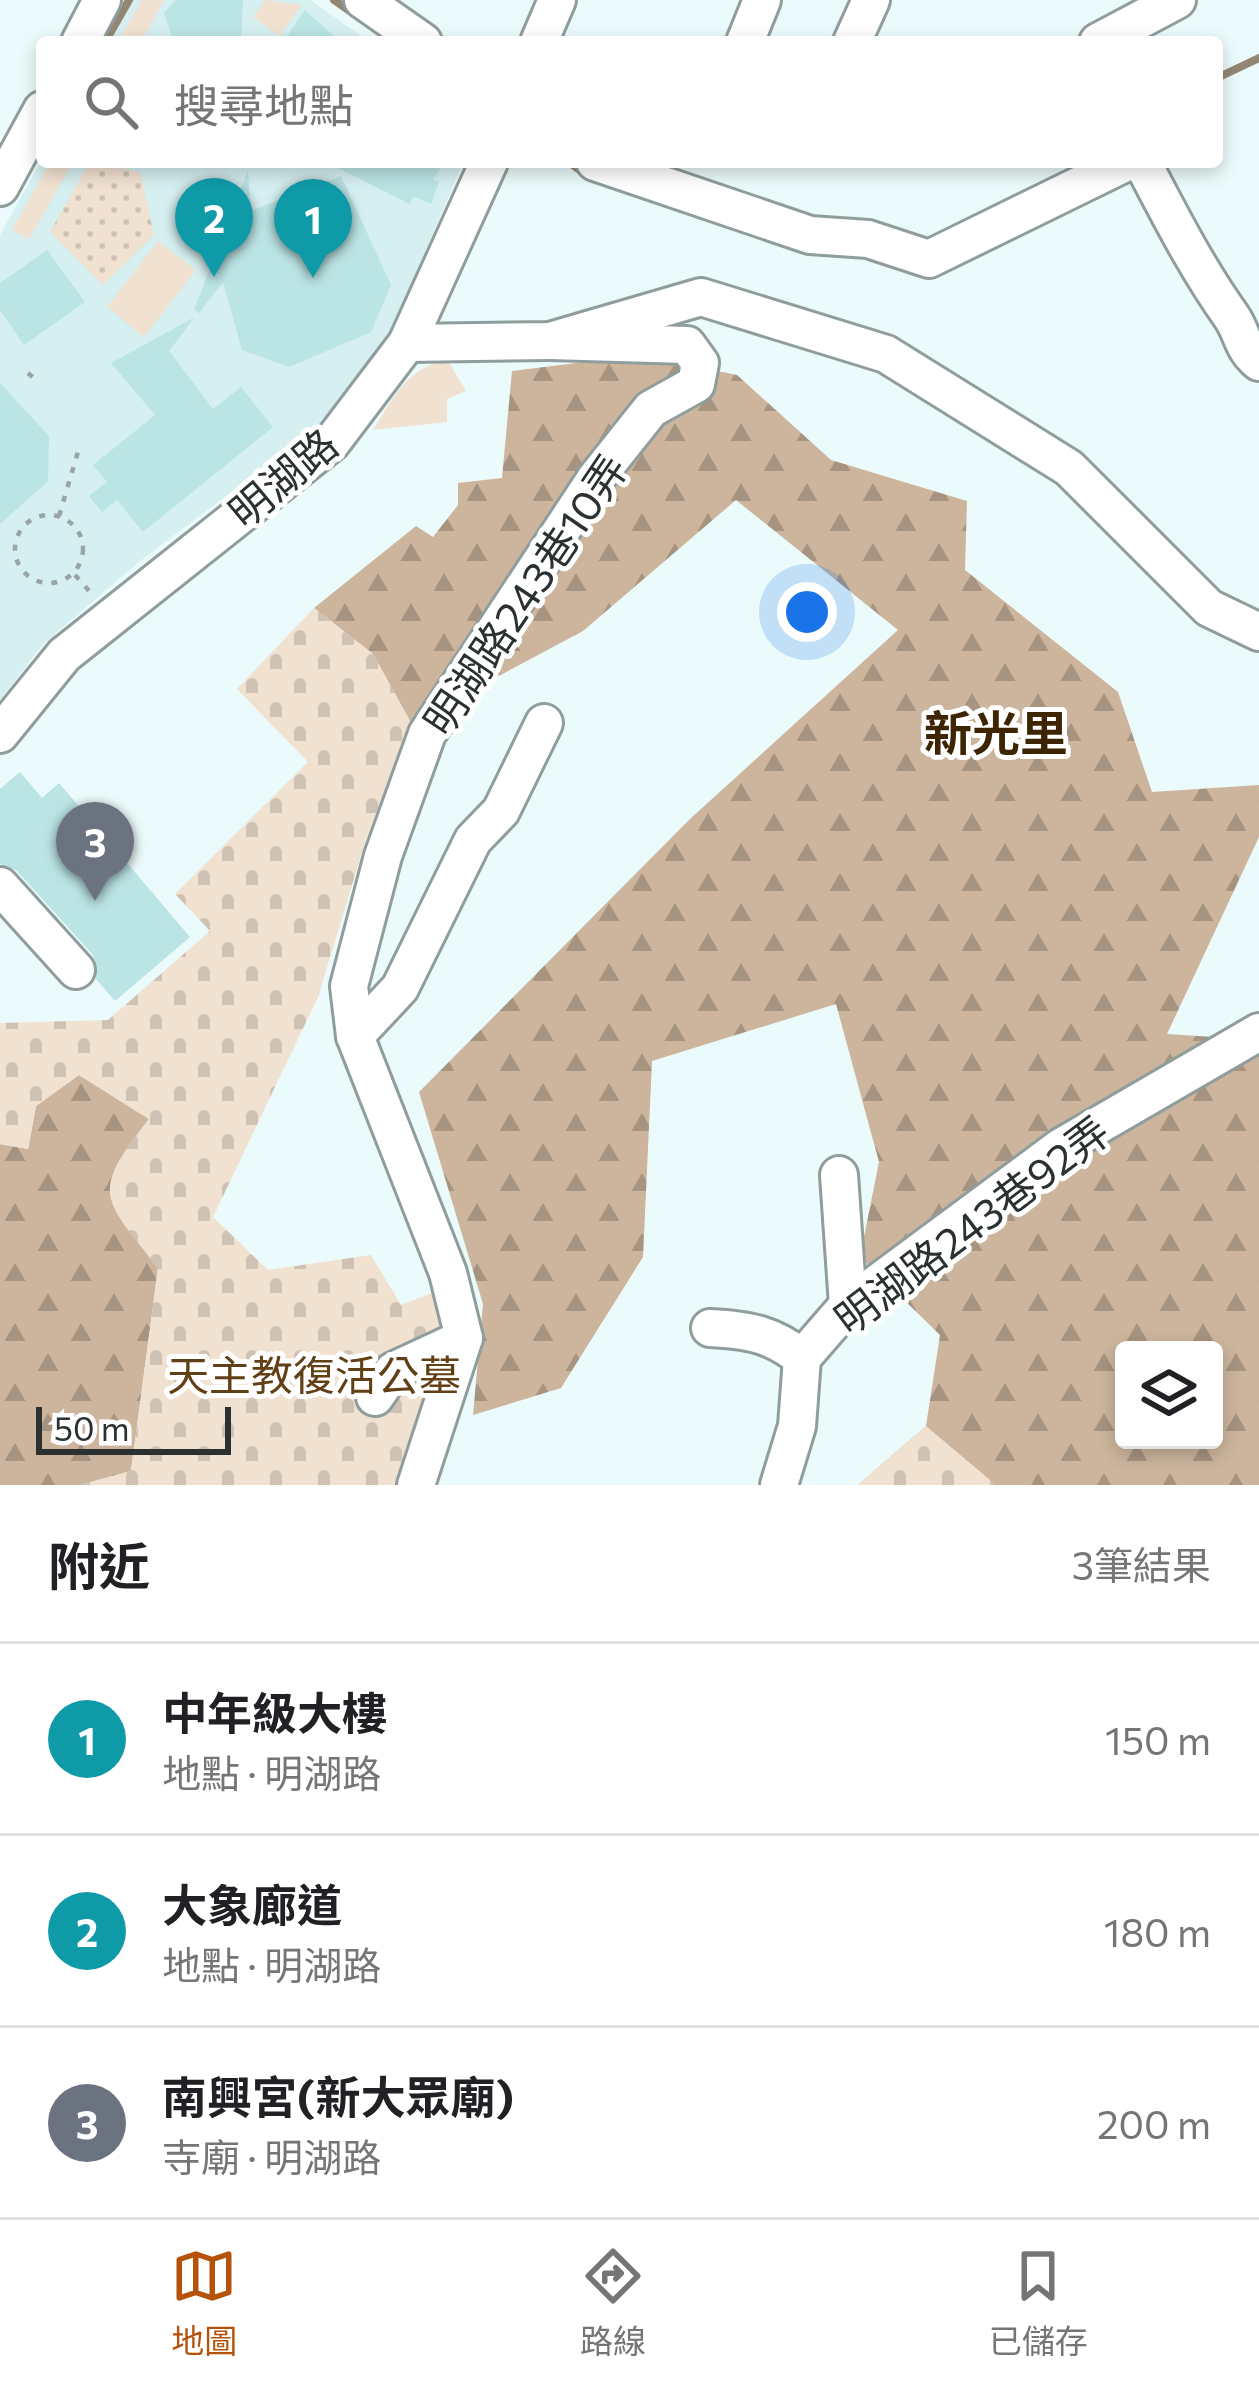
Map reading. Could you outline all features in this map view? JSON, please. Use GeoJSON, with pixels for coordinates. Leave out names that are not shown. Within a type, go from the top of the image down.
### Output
{"type":"FeatureCollection","features":[{"type":"Feature","properties":{"kind":"street"},"geometry":{"type":"LineString","coordinates":[[363,0],[414,36]]}},
{"type":"Feature","properties":{"kind":"street"},"geometry":{"type":"LineString","coordinates":[[747,36],[762,0]]}},
{"type":"Feature","properties":{"kind":"street"},"geometry":{"type":"LineString","coordinates":[[855,36],[871,0]]}},
{"type":"Feature","properties":{"kind":"street"},"geometry":{"type":"LineString","coordinates":[[1110,36],[1178,0]]}},
{"type":"Feature","properties":{"kind":"street"},"geometry":{"type":"LineString","coordinates":[[0,187],[24,118]]}},
{"type":"Feature","properties":{"kind":"street","name":"明湖路"},"geometry":{"type":"LineString","coordinates":[[1,731],[64,655],[332,442],[407,343],[486,168]]}},
{"type":"Feature","properties":{"kind":"street"},"geometry":{"type":"LineString","coordinates":[[613,168],[811,236],[868,239],[929,259],[1115,168]]}},
{"type":"Feature","properties":{"kind":"street"},"geometry":{"type":"LineString","coordinates":[[1145,168],[1208,288],[1247,311],[1241,347],[1259,362]]}},
{"type":"Feature","properties":{"kind":"street"},"geometry":{"type":"LineString","coordinates":[[407,343],[550,341],[701,297],[886,354],[1069,468],[1209,608],[1259,632]]}},
{"type":"Feature","properties":{"kind":"street","name":"明湖路243巷10弄"},"geometry":{"type":"LineString","coordinates":[[464,1338],[448,1273],[355,1036],[349,986],[383,856],[428,734],[596,478],[651,409],[695,383],[700,363],[688,345],[550,341]]}},
{"type":"Feature","properties":{"kind":"street"},"geometry":{"type":"LineString","coordinates":[[355,1036],[400,988],[473,840],[501,811],[544,723]]}},
{"type":"Feature","properties":{"kind":"street"},"geometry":{"type":"LineString","coordinates":[[0,886],[76,970]]}},
{"type":"Feature","properties":{"kind":"street","name":"明湖路243巷92弄"},"geometry":{"type":"LineString","coordinates":[[779,1485],[797,1426],[802,1358],[848,1305],[1061,1147],[1259,1032]]}},
{"type":"Feature","properties":{"kind":"street"},"geometry":{"type":"LineString","coordinates":[[839,1175],[848,1305]]}},
{"type":"Feature","properties":{"kind":"street"},"geometry":{"type":"LineString","coordinates":[[710,1328],[755,1330],[778,1339],[802,1358]]}},
{"type":"Feature","properties":{"kind":"street"},"geometry":{"type":"LineString","coordinates":[[375,1397],[393,1372],[464,1338]]}},
{"type":"Feature","properties":{"kind":"street"},"geometry":{"type":"LineString","coordinates":[[416,1485],[464,1338]]}},
{"type":"Feature","properties":{"kind":"path"},"geometry":{"type":"LineString","coordinates":[[28,373],[38,381]]}},
{"type":"Feature","properties":{"kind":"path"},"geometry":{"type":"LineString","coordinates":[[59,516],[80,445]]}},
{"type":"Feature","properties":{"kind":"path"},"geometry":{"type":"LineString","coordinates":[[59,516],[82,540],[74,573],[41,582],[22,571],[14,551],[28,522],[59,516]]}},
{"type":"Feature","properties":{"kind":"path"},"geometry":{"type":"LineString","coordinates":[[0,550],[14,551]]}},
{"type":"Feature","properties":{"kind":"shaded area"},"geometry":{"type":"Polygon","coordinates":[[[132,0],[310,0],[361,36],[111,36],[132,0]]]}},
{"type":"Feature","properties":{"kind":"shaded area"},"geometry":{"type":"Polygon","coordinates":[[[37,168],[460,168],[397,318],[356,384],[317,427],[139,562],[43,644],[0,700],[0,235],[37,168]]]}},
{"type":"Feature","properties":{"kind":"green space"},"geometry":{"type":"Polygon","coordinates":[[[142,0],[164,0],[144,36],[121,36],[142,0]]]}},
{"type":"Feature","properties":{"kind":"green space"},"geometry":{"type":"Polygon","coordinates":[[[265,0],[302,5],[279,36],[253,17],[265,0]]]}},
{"type":"Feature","properties":{"kind":"green space"},"geometry":{"type":"Polygon","coordinates":[[[47,168],[70,168],[29,239],[12,230],[47,168]]]}},
{"type":"Feature","properties":{"kind":"green space"},"geometry":{"type":"Polygon","coordinates":[[[87,168],[140,172],[154,235],[103,285],[50,232],[87,168]]]}},
{"type":"Feature","properties":{"kind":"green space"},"geometry":{"type":"Polygon","coordinates":[[[158,241],[196,270],[144,337],[107,307],[158,241]]]}},
{"type":"Feature","properties":{"kind":"green space"},"geometry":{"type":"Polygon","coordinates":[[[640,355],[737,375],[831,460],[967,501],[965,570],[1118,692],[1152,792],[1259,785],[1259,837],[1167,1034],[1259,1040],[1259,1485],[858,1485],[926,1426],[940,1335],[860,1257],[879,1162],[836,1004],[652,1061],[643,1257],[561,1388],[473,1415],[483,1304],[419,1092],[690,819],[898,630],[736,500],[583,631],[411,723],[373,654],[314,608],[416,526],[433,537],[458,505],[458,483],[502,478],[512,371],[640,355]]]}},
{"type":"Feature","properties":{"kind":"green space"},"geometry":{"type":"Polygon","coordinates":[[[448,361],[466,391],[447,399],[447,422],[373,430],[412,376],[448,361]]]}},
{"type":"Feature","properties":{"kind":"green space","name":"天主教復活公墓"},"geometry":{"type":"Polygon","coordinates":[[[314,608],[373,654],[411,723],[366,839],[318,997],[213,1217],[268,1270],[371,1255],[401,1305],[432,1293],[447,1338],[398,1485],[80,1485],[131,1471],[158,1268],[115,1210],[110,1195],[117,1164],[149,1119],[79,1075],[36,1106],[28,1149],[0,1144],[0,1023],[108,1020],[210,931],[175,894],[308,762],[237,689],[314,608]]]}},
{"type":"Feature","properties":{"kind":"green space"},"geometry":{"type":"Polygon","coordinates":[[[79,1075],[149,1119],[111,1181],[115,1209],[158,1268],[131,1471],[80,1485],[0,1485],[0,1144],[28,1149],[36,1106],[79,1075]]]}},
{"type":"Feature","properties":{"kind":"green space"},"geometry":{"type":"Polygon","coordinates":[[[926,1426],[996,1485],[858,1485],[926,1426]]]}},
{"type":"Feature","properties":{"kind":"building"},"geometry":{"type":"Polygon","coordinates":[[[176,0],[243,0],[241,36],[172,36],[164,13],[176,0]]]}},
{"type":"Feature","properties":{"kind":"building"},"geometry":{"type":"Polygon","coordinates":[[[305,10],[334,36],[287,36],[305,10]]]}},
{"type":"Feature","properties":{"kind":"building"},"geometry":{"type":"Polygon","coordinates":[[[338,168],[440,168],[433,180],[439,182],[431,204],[414,196],[409,204],[338,168]]]}},
{"type":"Feature","properties":{"kind":"building"},"geometry":{"type":"Polygon","coordinates":[[[248,170],[251,211],[341,176],[391,285],[371,332],[289,367],[242,350],[223,282],[199,313],[194,310],[248,170]]]}},
{"type":"Feature","properties":{"kind":"building"},"geometry":{"type":"Polygon","coordinates":[[[47,250],[85,302],[24,345],[0,310],[0,283],[47,250]]]}},
{"type":"Feature","properties":{"kind":"building"},"geometry":{"type":"Polygon","coordinates":[[[195,317],[169,351],[213,409],[241,387],[273,427],[143,532],[117,500],[102,512],[89,496],[107,482],[93,465],[155,415],[111,363],[195,317]]]}},
{"type":"Feature","properties":{"kind":"building"},"geometry":{"type":"Polygon","coordinates":[[[0,383],[49,436],[48,481],[0,524],[0,383]]]}},
{"type":"Feature","properties":{"kind":"building"},"geometry":{"type":"Polygon","coordinates":[[[20,772],[42,798],[59,783],[190,937],[115,1001],[96,979],[93,955],[17,871],[0,864],[0,789],[20,772]]]}},
{"type":"Feature","properties":{"kind":"waterway"},"geometry":{"type":"LineString","coordinates":[[108,36],[129,0]]}},
{"type":"Feature","properties":{"kind":"waterway"},"geometry":{"type":"LineString","coordinates":[[334,0],[354,14]]}},
{"type":"Feature","properties":{"kind":"waterway"},"geometry":{"type":"LineString","coordinates":[[1223,75],[1259,58]]}},
{"type":"Feature","properties":{"kind":"waterway"},"geometry":{"type":"LineString","coordinates":[[577,168],[585,174]]}},
{"type":"Feature","properties":{"kind":"place","name":"大象廊道"},"geometry":{"type":"Point","coordinates":[214,277]}},
{"type":"Feature","properties":{"kind":"place","name":"中年級大樓"},"geometry":{"type":"Point","coordinates":[313,278]}},
{"type":"Feature","properties":{"kind":"place","name":"南興宮(新大眾廟)"},"geometry":{"type":"Point","coordinates":[95,901]}},
{"type":"Feature","properties":{"kind":"district","name":"新光里"},"geometry":{"type":"Point","coordinates":[996,731]}}]}
